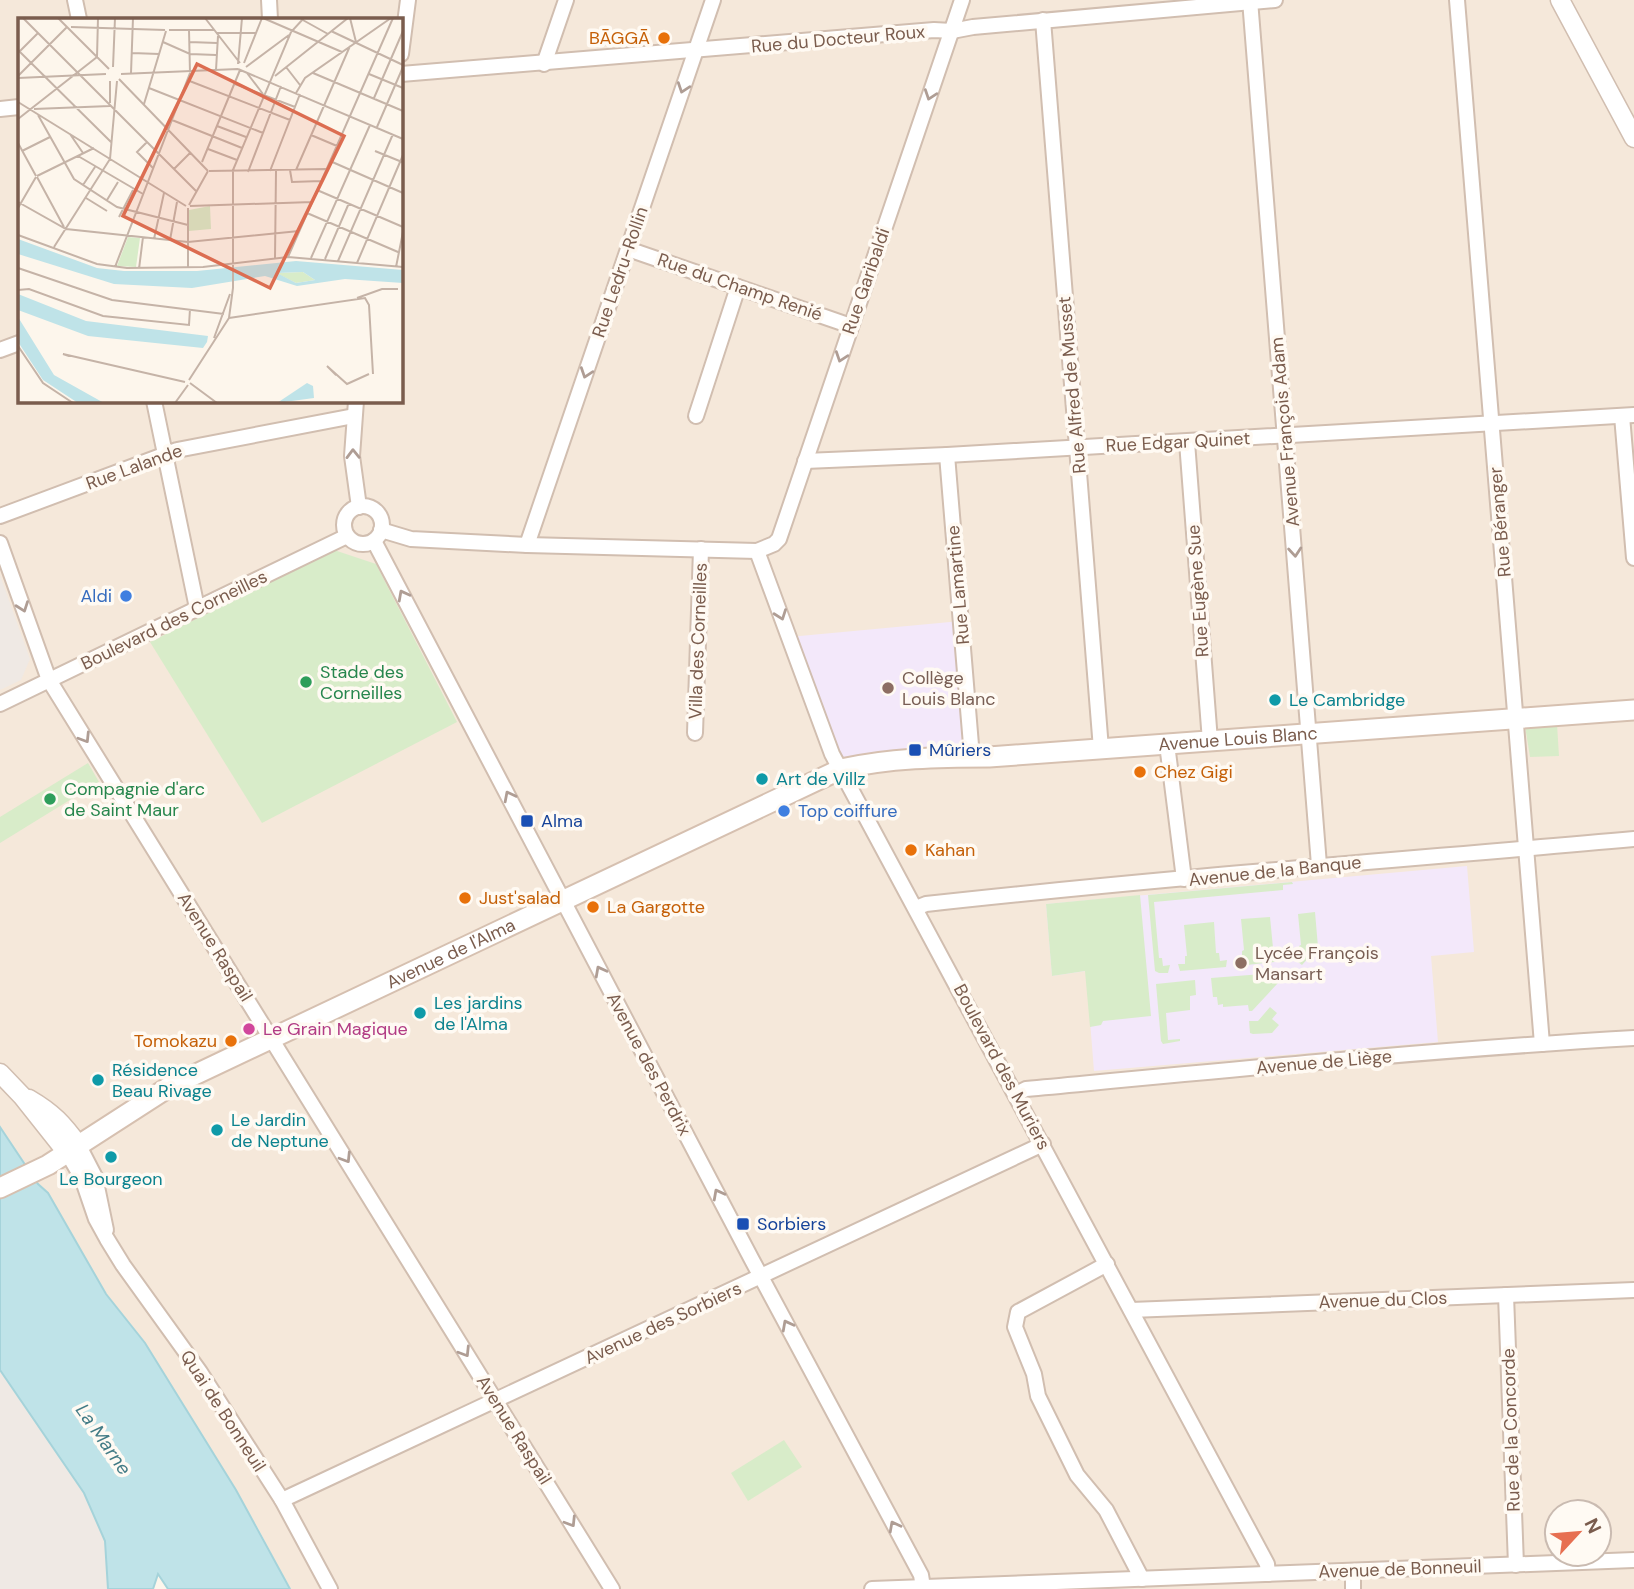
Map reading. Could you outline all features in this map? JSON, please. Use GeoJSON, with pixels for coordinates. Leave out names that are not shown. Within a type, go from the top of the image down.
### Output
{"type":"FeatureCollection","features":[{"type":"Feature","properties":{"kind":"main road","name":"Avenue Louis Blanc"},"geometry":{"type":"LineString","coordinates":[[841,769],[866,763],[1101,749],[1634,710]]}},
{"type":"Feature","properties":{"kind":"main road","name":"Avenue de l'Alma"},"geometry":{"type":"LineString","coordinates":[[0,1188],[44,1168],[169,1087],[841,769]]}},
{"type":"Feature","properties":{"kind":"street"},"geometry":{"type":"LineString","coordinates":[[75,0],[79,18]]}},
{"type":"Feature","properties":{"kind":"street"},"geometry":{"type":"LineString","coordinates":[[269,0],[270,18]]}},
{"type":"Feature","properties":{"kind":"street"},"geometry":{"type":"LineString","coordinates":[[402,46],[408,0]]}},
{"type":"Feature","properties":{"kind":"street"},"geometry":{"type":"LineString","coordinates":[[544,64],[566,0]]}},
{"type":"Feature","properties":{"kind":"street","name":"Rue Ledru-Rollin"},"geometry":{"type":"LineString","coordinates":[[527,545],[713,0]]}},
{"type":"Feature","properties":{"kind":"street","name":"Rue Garibaldi"},"geometry":{"type":"LineString","coordinates":[[757,551],[779,539],[962,0]]}},
{"type":"Feature","properties":{"kind":"street","name":"Rue du Docteur Roux"},"geometry":{"type":"LineString","coordinates":[[402,74],[933,30],[952,31],[973,26],[1275,0]]}},
{"type":"Feature","properties":{"kind":"street","name":"Rue Béranger"},"geometry":{"type":"LineString","coordinates":[[1457,0],[1542,1044]]}},
{"type":"Feature","properties":{"kind":"street"},"geometry":{"type":"LineString","coordinates":[[1560,0],[1634,138]]}},
{"type":"Feature","properties":{"kind":"street","name":"Avenue François Adam"},"geometry":{"type":"LineString","coordinates":[[1250,1],[1320,865]]}},
{"type":"Feature","properties":{"kind":"street","name":"Rue Alfred de Musset"},"geometry":{"type":"LineString","coordinates":[[1043,20],[1101,749]]}},
{"type":"Feature","properties":{"kind":"street"},"geometry":{"type":"LineString","coordinates":[[0,109],[18,107]]}},
{"type":"Feature","properties":{"kind":"street","name":"Rue du Champ Renié"},"geometry":{"type":"LineString","coordinates":[[628,249],[851,326]]}},
{"type":"Feature","properties":{"kind":"street"},"geometry":{"type":"LineString","coordinates":[[696,416],[738,287]]}},
{"type":"Feature","properties":{"kind":"street"},"geometry":{"type":"LineString","coordinates":[[0,350],[18,343]]}},
{"type":"Feature","properties":{"kind":"street"},"geometry":{"type":"LineString","coordinates":[[154,402],[197,608]]}},
{"type":"Feature","properties":{"kind":"street"},"geometry":{"type":"LineString","coordinates":[[355,408],[352,456],[359,507]]}},
{"type":"Feature","properties":{"kind":"street","name":"Rue Lalande"},"geometry":{"type":"LineString","coordinates":[[0,516],[177,450],[355,408]]}},
{"type":"Feature","properties":{"kind":"street"},"geometry":{"type":"LineString","coordinates":[[1628,416],[1634,558]]}},
{"type":"Feature","properties":{"kind":"street","name":"Rue Edgar Quinet"},"geometry":{"type":"LineString","coordinates":[[805,461],[947,456],[1628,416]]}},
{"type":"Feature","properties":{"kind":"street","name":"Rue Eugène Sue"},"geometry":{"type":"LineString","coordinates":[[1186,442],[1210,741]]}},
{"type":"Feature","properties":{"kind":"street","name":"Rue Lamartine"},"geometry":{"type":"LineString","coordinates":[[947,456],[972,757]]}},
{"type":"Feature","properties":{"kind":"street"},"geometry":{"type":"LineString","coordinates":[[359,507],[372,508],[380,517],[377,535],[368,543],[357,543],[347,536],[344,524],[349,513],[359,507]]}},
{"type":"Feature","properties":{"kind":"street"},"geometry":{"type":"LineString","coordinates":[[377,535],[527,545],[757,551]]}},
{"type":"Feature","properties":{"kind":"street","name":"Avenue des Perdrix"},"geometry":{"type":"LineString","coordinates":[[377,535],[563,900],[921,1575],[923,1587]]}},
{"type":"Feature","properties":{"kind":"street","name":"Boulevard des Corneilles"},"geometry":{"type":"LineString","coordinates":[[0,704],[347,536]]}},
{"type":"Feature","properties":{"kind":"street","name":"Avenue Raspail"},"geometry":{"type":"LineString","coordinates":[[0,543],[49,680],[612,1589]]}},
{"type":"Feature","properties":{"kind":"street","name":"Villa des Corneilles"},"geometry":{"type":"LineString","coordinates":[[695,733],[701,549]]}},
{"type":"Feature","properties":{"kind":"street","name":"Boulevard des Muriers"},"geometry":{"type":"LineString","coordinates":[[757,551],[832,754],[1267,1564],[1268,1574]]}},
{"type":"Feature","properties":{"kind":"street"},"geometry":{"type":"LineString","coordinates":[[1167,744],[1184,879]]}},
{"type":"Feature","properties":{"kind":"street","name":"Avenue de la Banque"},"geometry":{"type":"LineString","coordinates":[[916,908],[926,904],[1037,892],[1634,839]]}},
{"type":"Feature","properties":{"kind":"street","name":"Avenue de Liège"},"geometry":{"type":"LineString","coordinates":[[1016,1094],[1026,1089],[1634,1038]]}},
{"type":"Feature","properties":{"kind":"street","name":"Quai de Bonneuil"},"geometry":{"type":"LineString","coordinates":[[0,1073],[73,1150],[96,1219],[107,1239],[201,1372],[282,1500],[330,1589]]}},
{"type":"Feature","properties":{"kind":"street","name":"Avenue des Sorbiers"},"geometry":{"type":"LineString","coordinates":[[282,1500],[1043,1144]]}},
{"type":"Feature","properties":{"kind":"street"},"geometry":{"type":"LineString","coordinates":[[1107,1264],[1018,1312],[1014,1327],[1034,1374],[1038,1396],[1077,1475],[1106,1510],[1142,1579]]}},
{"type":"Feature","properties":{"kind":"street","name":"Avenue du Clos"},"geometry":{"type":"LineString","coordinates":[[1131,1310],[1634,1290]]}},
{"type":"Feature","properties":{"kind":"street","name":"Rue de la Concorde"},"geometry":{"type":"LineString","coordinates":[[1506,1295],[1516,1565]]}},
{"type":"Feature","properties":{"kind":"street","name":"Avenue de Bonneuil"},"geometry":{"type":"LineString","coordinates":[[872,1589],[1053,1586],[1142,1579],[1634,1560]]}},
{"type":"Feature","properties":{"kind":"street"},"geometry":{"type":"LineString","coordinates":[[1353,1571],[1353,1589]]}},
{"type":"Feature","properties":{"kind":"shaded area"},"geometry":{"type":"Polygon","coordinates":[[[0,0],[1634,0],[1634,1589],[290,1589],[258,1528],[145,1343],[106,1294],[48,1193],[38,1184],[0,1127],[0,0]]]}},
{"type":"Feature","properties":{"kind":"shaded area"},"geometry":{"type":"Polygon","coordinates":[[[0,575],[30,659],[21,680],[0,690],[0,575]]]}},
{"type":"Feature","properties":{"kind":"shaded area","name":"Collège Louis Blanc"},"geometry":{"type":"Polygon","coordinates":[[[961,621],[972,757],[841,769],[789,637],[961,621]]]}},
{"type":"Feature","properties":{"kind":"shaded area","name":"Lycée François Mansart"},"geometry":{"type":"Polygon","coordinates":[[[1467,866],[1474,952],[1431,956],[1438,1042],[1094,1071],[1086,971],[1052,976],[1046,904],[1467,866]]]}},
{"type":"Feature","properties":{"kind":"shaded area"},"geometry":{"type":"Polygon","coordinates":[[[0,1370],[84,1493],[105,1541],[108,1589],[0,1589],[0,1370]]]}},
{"type":"Feature","properties":{"kind":"green space","name":"Stade des Corneilles"},"geometry":{"type":"Polygon","coordinates":[[[334,550],[376,564],[457,722],[262,823],[150,642],[334,550]]]}},
{"type":"Feature","properties":{"kind":"green space"},"geometry":{"type":"Polygon","coordinates":[[[1557,724],[1559,756],[1530,757],[1525,726],[1557,724]]]}},
{"type":"Feature","properties":{"kind":"green space","name":"Compagnie d'arc de Saint Maur"},"geometry":{"type":"Polygon","coordinates":[[[88,763],[99,782],[0,843],[0,817],[88,763]]]}},
{"type":"Feature","properties":{"kind":"green space"},"geometry":{"type":"Polygon","coordinates":[[[1293,884],[1283,885],[1283,890],[1154,902],[1159,958],[1162,958],[1163,966],[1170,965],[1168,973],[1155,971],[1148,895],[1293,884]]]}},
{"type":"Feature","properties":{"kind":"green space"},"geometry":{"type":"Polygon","coordinates":[[[1140,895],[1151,1016],[1103,1021],[1101,1025],[1090,1027],[1085,971],[1052,976],[1046,904],[1140,895]]]}},
{"type":"Feature","properties":{"kind":"green space"},"geometry":{"type":"Polygon","coordinates":[[[1315,912],[1318,947],[1302,965],[1292,957],[1292,954],[1299,953],[1301,945],[1298,914],[1315,912]]]}},
{"type":"Feature","properties":{"kind":"green space"},"geometry":{"type":"Polygon","coordinates":[[[1270,917],[1273,948],[1276,948],[1277,955],[1284,954],[1283,961],[1237,966],[1235,959],[1242,958],[1244,950],[1241,919],[1270,917]]]}},
{"type":"Feature","properties":{"kind":"green space"},"geometry":{"type":"Polygon","coordinates":[[[1214,922],[1216,953],[1219,953],[1220,961],[1227,960],[1226,967],[1180,971],[1178,964],[1185,964],[1187,956],[1184,925],[1214,922]]]}},
{"type":"Feature","properties":{"kind":"green space"},"geometry":{"type":"Polygon","coordinates":[[[1275,973],[1280,976],[1278,983],[1252,1011],[1249,1011],[1248,1005],[1223,1007],[1223,1004],[1218,1005],[1217,997],[1213,997],[1211,978],[1275,973]]]}},
{"type":"Feature","properties":{"kind":"green space"},"geometry":{"type":"Polygon","coordinates":[[[1195,980],[1196,995],[1190,996],[1190,1010],[1166,1013],[1168,1040],[1180,1041],[1163,1044],[1156,984],[1195,980]]]}},
{"type":"Feature","properties":{"kind":"green space"},"geometry":{"type":"Polygon","coordinates":[[[1270,1007],[1277,1013],[1272,1019],[1279,1025],[1272,1033],[1250,1033],[1249,1021],[1258,1021],[1270,1007]]]}},
{"type":"Feature","properties":{"kind":"green space"},"geometry":{"type":"Polygon","coordinates":[[[784,1440],[802,1467],[748,1501],[731,1473],[784,1440]]]}},
{"type":"Feature","properties":{"kind":"water","name":"La Marne"},"geometry":{"type":"Polygon","coordinates":[[[0,1127],[38,1184],[48,1193],[106,1294],[145,1343],[236,1490],[290,1589],[168,1589],[158,1574],[153,1589],[108,1589],[105,1541],[84,1493],[0,1370],[0,1127]]]}},
{"type":"Feature","properties":{"kind":"place","name":"BĀGGĀ"},"geometry":{"type":"Point","coordinates":[664,38]}},
{"type":"Feature","properties":{"kind":"place","name":"Aldi"},"geometry":{"type":"Point","coordinates":[126,596]}},
{"type":"Feature","properties":{"kind":"place","name":"Stade des Corneilles"},"geometry":{"type":"Point","coordinates":[306,682]}},
{"type":"Feature","properties":{"kind":"place","name":"Collège Louis Blanc"},"geometry":{"type":"Point","coordinates":[888,688]}},
{"type":"Feature","properties":{"kind":"place","name":"Le Cambridge"},"geometry":{"type":"Point","coordinates":[1275,700]}},
{"type":"Feature","properties":{"kind":"place","name":"Mûriers"},"geometry":{"type":"Point","coordinates":[915,750]}},
{"type":"Feature","properties":{"kind":"place","name":"Chez Gigi"},"geometry":{"type":"Point","coordinates":[1140,772]}},
{"type":"Feature","properties":{"kind":"place","name":"Art de Villz"},"geometry":{"type":"Point","coordinates":[762,779]}},
{"type":"Feature","properties":{"kind":"place","name":"Compagnie d'arc de Saint Maur"},"geometry":{"type":"Point","coordinates":[50,799]}},
{"type":"Feature","properties":{"kind":"place","name":"Top coiffure"},"geometry":{"type":"Point","coordinates":[784,811]}},
{"type":"Feature","properties":{"kind":"place","name":"Alma"},"geometry":{"type":"Point","coordinates":[527,821]}},
{"type":"Feature","properties":{"kind":"place","name":"Kahan"},"geometry":{"type":"Point","coordinates":[911,850]}},
{"type":"Feature","properties":{"kind":"place","name":"Just'salad"},"geometry":{"type":"Point","coordinates":[465,898]}},
{"type":"Feature","properties":{"kind":"place","name":"La Gargotte"},"geometry":{"type":"Point","coordinates":[593,907]}},
{"type":"Feature","properties":{"kind":"place","name":"Lycée François Mansart"},"geometry":{"type":"Point","coordinates":[1241,963]}},
{"type":"Feature","properties":{"kind":"place","name":"Les jardins de l'Alma"},"geometry":{"type":"Point","coordinates":[420,1013]}},
{"type":"Feature","properties":{"kind":"place","name":"Le Grain Magique"},"geometry":{"type":"Point","coordinates":[249,1029]}},
{"type":"Feature","properties":{"kind":"place","name":"Tomokazu"},"geometry":{"type":"Point","coordinates":[231,1041]}},
{"type":"Feature","properties":{"kind":"place","name":"Résidence Beau Rivage"},"geometry":{"type":"Point","coordinates":[98,1080]}},
{"type":"Feature","properties":{"kind":"place","name":"Le Jardin de Neptune"},"geometry":{"type":"Point","coordinates":[217,1130]}},
{"type":"Feature","properties":{"kind":"place","name":"Le Bourgeon"},"geometry":{"type":"Point","coordinates":[111,1157]}},
{"type":"Feature","properties":{"kind":"place","name":"Sorbiers"},"geometry":{"type":"Point","coordinates":[743,1224]}}]}
